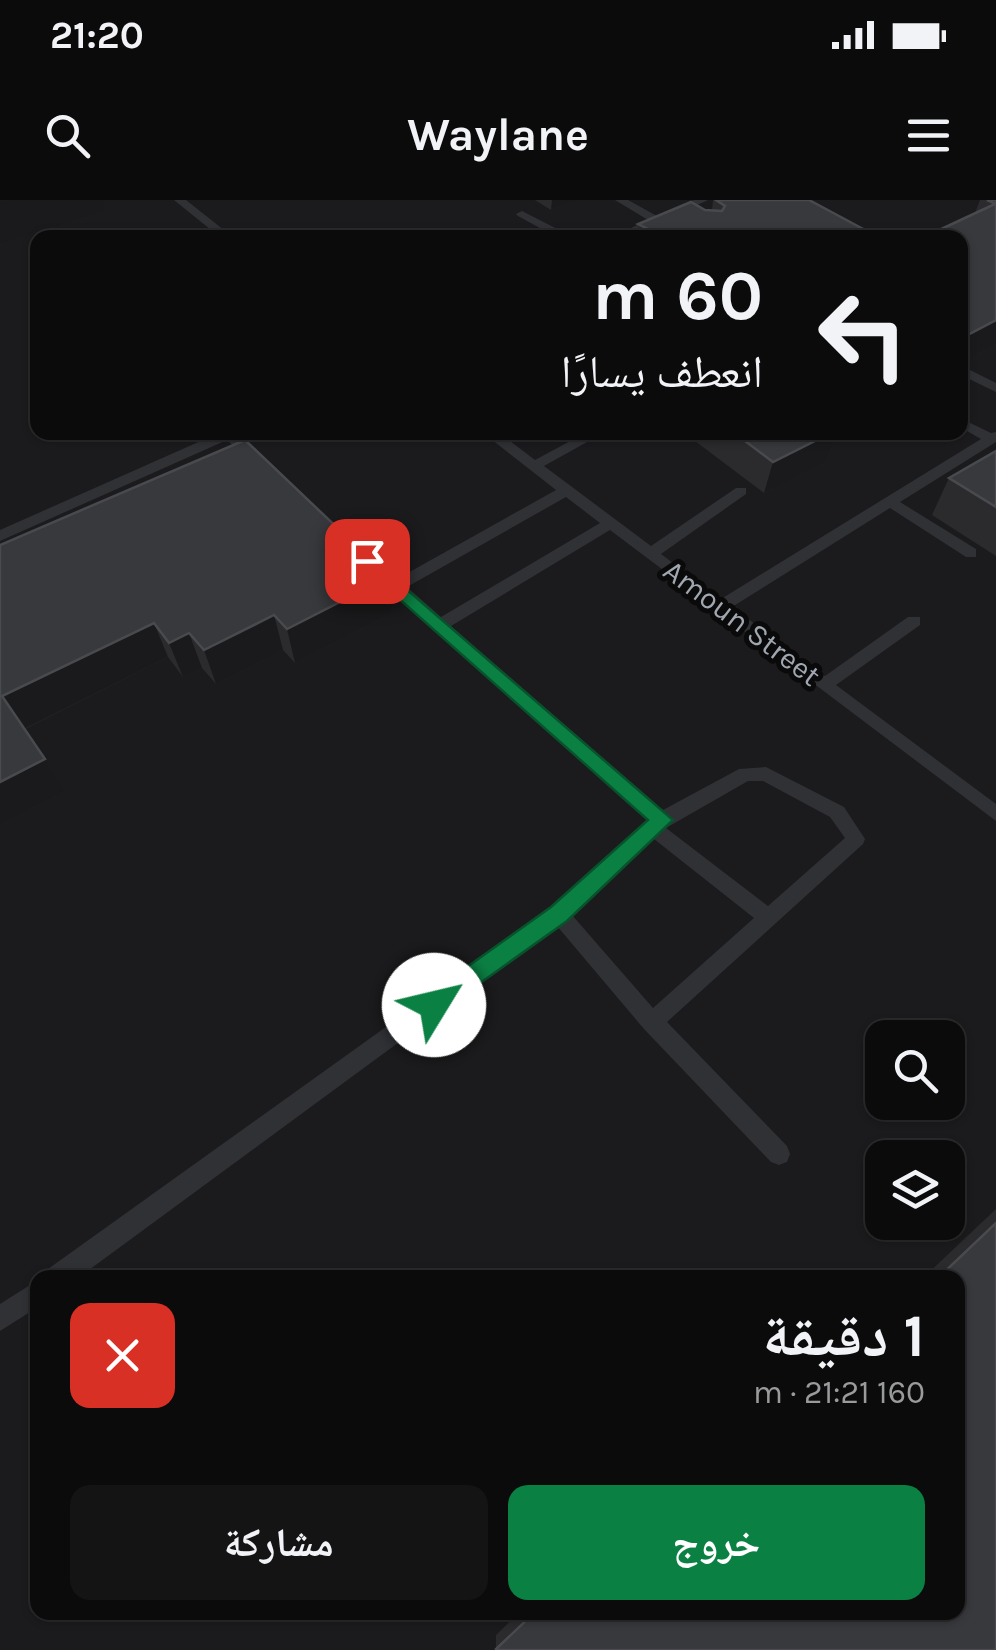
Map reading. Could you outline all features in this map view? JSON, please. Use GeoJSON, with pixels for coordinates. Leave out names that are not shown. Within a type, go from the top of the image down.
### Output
{"type":"FeatureCollection","features":[{"type":"Feature","properties":{"kind":"lane"},"geometry":{"type":"LineString","coordinates":[[179,200],[218,230]]}},
{"type":"Feature","properties":{"kind":"lane"},"geometry":{"type":"LineString","coordinates":[[620,200],[662,218],[683,222]]}},
{"type":"Feature","properties":{"kind":"lane"},"geometry":{"type":"LineString","coordinates":[[634,230],[703,200]]}},
{"type":"Feature","properties":{"kind":"lane"},"geometry":{"type":"LineString","coordinates":[[522,214],[552,230]]}},
{"type":"Feature","properties":{"kind":"lane"},"geometry":{"type":"LineString","coordinates":[[968,373],[996,388]]}},
{"type":"Feature","properties":{"kind":"lane"},"geometry":{"type":"LineString","coordinates":[[720,607],[890,502],[974,458],[994,438],[968,426]]}},
{"type":"Feature","properties":{"kind":"lane"},"geometry":{"type":"LineString","coordinates":[[0,536],[214,440]]}},
{"type":"Feature","properties":{"kind":"lane"},"geometry":{"type":"LineString","coordinates":[[237,440],[270,472]]}},
{"type":"Feature","properties":{"kind":"lane","name":"Amoun Street"},"geometry":{"type":"LineString","coordinates":[[500,440],[996,814]]}},
{"type":"Feature","properties":{"kind":"lane"},"geometry":{"type":"LineString","coordinates":[[534,466],[583,440]]}},
{"type":"Feature","properties":{"kind":"lane"},"geometry":{"type":"LineString","coordinates":[[395,586],[565,491]]}},
{"type":"Feature","properties":{"kind":"lane"},"geometry":{"type":"LineString","coordinates":[[651,554],[741,491]]}},
{"type":"Feature","properties":{"kind":"lane"},"geometry":{"type":"LineString","coordinates":[[890,502],[972,552]]}},
{"type":"Feature","properties":{"kind":"lane"},"geometry":{"type":"LineString","coordinates":[[440,626],[611,523]]}},
{"type":"Feature","properties":{"kind":"lane"},"geometry":{"type":"LineString","coordinates":[[353,548],[658,824],[766,916]]}},
{"type":"Feature","properties":{"kind":"lane"},"geometry":{"type":"LineString","coordinates":[[824,685],[914,621]]}},
{"type":"Feature","properties":{"kind":"lane"},"geometry":{"type":"LineString","coordinates":[[68,1270],[559,914],[658,824],[746,774],[766,774],[837,812],[856,838],[652,1022]]}},
{"type":"Feature","properties":{"kind":"lane"},"geometry":{"type":"LineString","coordinates":[[559,914],[652,1022],[779,1154]]}},
{"type":"Feature","properties":{"kind":"lane"},"geometry":{"type":"LineString","coordinates":[[0,1319],[30,1298]]}},
{"type":"Feature","properties":{"kind":"shaded area"},"geometry":{"type":"Polygon","coordinates":[[[0,200],[996,200],[996,1650],[0,1650],[0,200]]]}},
{"type":"Feature","properties":{"kind":"building"},"geometry":{"type":"Polygon","coordinates":[[[716,200],[809,200],[865,230],[650,230],[638,224],[691,202],[705,210],[722,211],[725,206],[716,200]]]}},
{"type":"Feature","properties":{"kind":"building"},"geometry":{"type":"Polygon","coordinates":[[[987,200],[996,200],[996,320],[968,335],[968,230],[939,230],[995,204],[987,200]]]}},
{"type":"Feature","properties":{"kind":"building"},"geometry":{"type":"Polygon","coordinates":[[[245,440],[389,577],[287,629],[274,615],[204,650],[189,633],[169,643],[154,623],[2,696],[45,759],[0,782],[0,545],[245,440]]]}},
{"type":"Feature","properties":{"kind":"building"},"geometry":{"type":"Polygon","coordinates":[[[744,440],[817,440],[773,462],[744,440]]]}},
{"type":"Feature","properties":{"kind":"building"},"geometry":{"type":"Polygon","coordinates":[[[996,451],[996,507],[949,478],[996,451]]]}},
{"type":"Feature","properties":{"kind":"building"},"geometry":{"type":"Polygon","coordinates":[[[996,1223],[996,1650],[496,1649],[527,1620],[965,1620],[965,1270],[946,1270],[996,1223]]]}},
{"type":"Feature","properties":{"kind":"route"},"geometry":{"type":"LineString","coordinates":[[367,561],[662,820],[559,914],[434,1005]]}}]}
